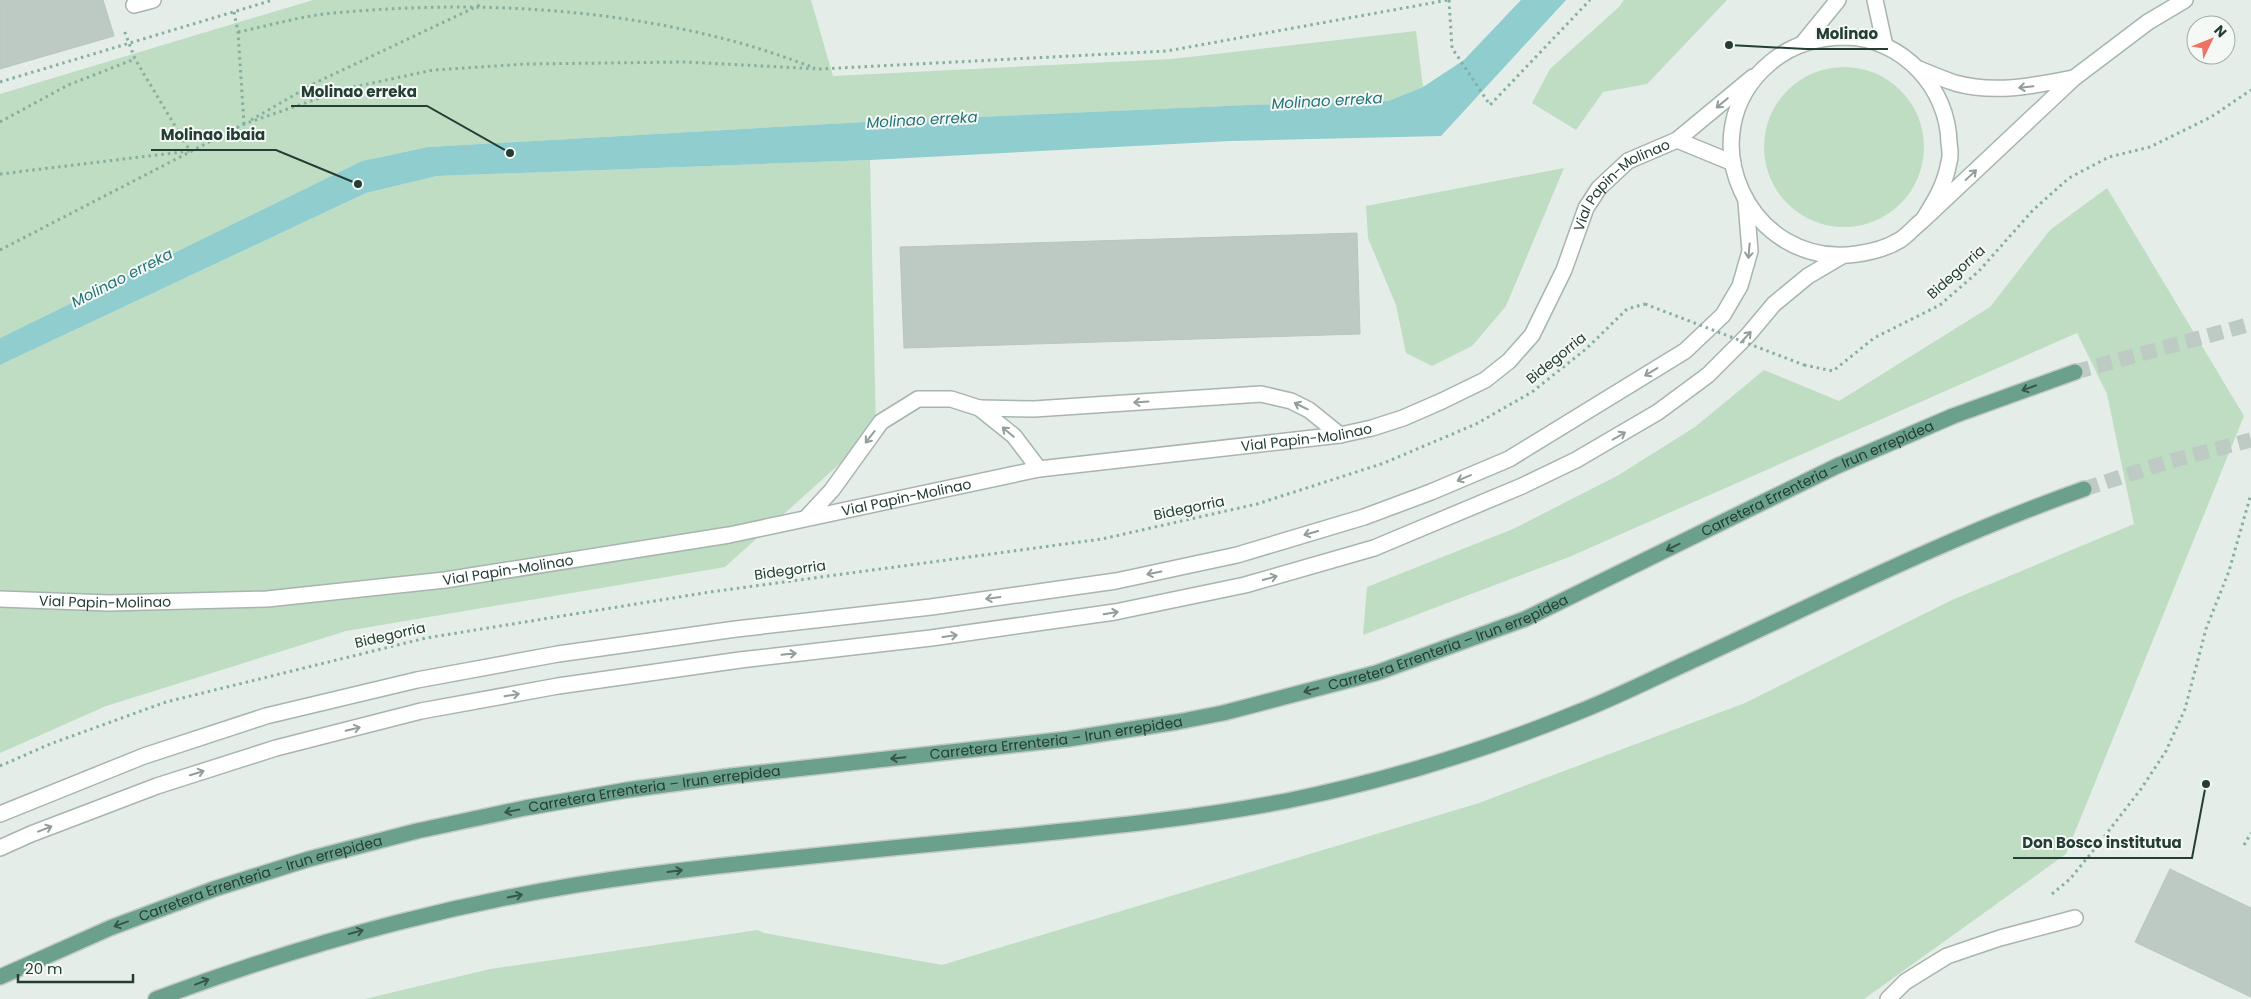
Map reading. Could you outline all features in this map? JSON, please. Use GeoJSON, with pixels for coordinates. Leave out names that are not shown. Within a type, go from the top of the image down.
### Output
{"type":"FeatureCollection","features":[{"type":"Feature","properties":{"kind":"main road","name":"Carretera Errenteria – Irun errepidea"},"geometry":{"type":"LineString","coordinates":[[0,977],[110,928],[214,889],[308,859],[417,831],[525,808],[627,790],[731,776],[1068,738],[1177,722],[1224,713],[1376,673],[1525,619],[1837,466],[1953,416],[2075,372]]}},
{"type":"Feature","properties":{"kind":"main road"},"geometry":{"type":"LineString","coordinates":[[156,999],[238,968],[333,938],[434,912],[534,892],[638,876],[744,863],[1188,817],[1288,800],[1376,780],[1461,755],[1578,713],[1954,540],[2014,514],[2084,488]]}},
{"type":"Feature","properties":{"kind":"street"},"geometry":{"type":"LineString","coordinates":[[134,6],[153,0]]}},
{"type":"Feature","properties":{"kind":"street"},"geometry":{"type":"LineString","coordinates":[[1803,43],[1838,0]]}},
{"type":"Feature","properties":{"kind":"street"},"geometry":{"type":"LineString","coordinates":[[1875,0],[1885,46]]}},
{"type":"Feature","properties":{"kind":"street"},"geometry":{"type":"LineString","coordinates":[[1923,220],[1941,192],[1950,160],[1949,128],[1938,96],[1919,69],[1903,56],[1885,46],[1858,38],[1830,37],[1803,43],[1779,55],[1760,72],[1745,93],[1735,117],[1731,142],[1734,173],[1746,202],[1764,225],[1787,242],[1814,253],[1842,256],[1879,249],[1900,240],[1923,220],[2074,78],[2148,22],[2185,0]]}},
{"type":"Feature","properties":{"kind":"street"},"geometry":{"type":"LineString","coordinates":[[1919,69],[1955,83],[1991,89],[2028,87],[2074,78]]}},
{"type":"Feature","properties":{"kind":"street","name":"Vial Papin-Molinao"},"geometry":{"type":"LineString","coordinates":[[0,599],[109,603],[267,599],[445,580],[729,534],[1039,469],[1340,435],[1387,423],[1442,401],[1486,380],[1509,361],[1532,335],[1564,270],[1586,208],[1599,188],[1628,161],[1677,140],[1760,72]]}},
{"type":"Feature","properties":{"kind":"street","name":"Vial Papin-Molinao"},"geometry":{"type":"LineString","coordinates":[[1677,140],[1733,163]]}},
{"type":"Feature","properties":{"kind":"street"},"geometry":{"type":"LineString","coordinates":[[0,814],[144,756],[266,716],[416,680],[558,654],[726,630],[931,607],[1116,581],[1237,555],[1364,517],[1431,492],[1509,459],[1686,351],[1723,315],[1740,286],[1750,251],[1746,202]]}},
{"type":"Feature","properties":{"kind":"street"},"geometry":{"type":"LineString","coordinates":[[0,848],[31,834],[157,786],[276,748],[421,712],[558,686],[740,660],[931,638],[1115,612],[1245,585],[1374,548],[1522,486],[1584,455],[1658,412],[1708,375],[1748,335],[1774,304],[1808,276],[1842,256]]}},
{"type":"Feature","properties":{"kind":"street"},"geometry":{"type":"LineString","coordinates":[[807,517],[832,490],[882,422],[918,399],[951,399],[979,408],[1034,409],[1261,394],[1291,401],[1309,410],[1340,435]]}},
{"type":"Feature","properties":{"kind":"street"},"geometry":{"type":"LineString","coordinates":[[979,408],[1014,436],[1039,469]]}},
{"type":"Feature","properties":{"kind":"street"},"geometry":{"type":"LineString","coordinates":[[1888,999],[1905,982],[1947,956],[2000,938],[2075,918]]}},
{"type":"Feature","properties":{"kind":"path"},"geometry":{"type":"LineString","coordinates":[[0,82],[273,0]]}},
{"type":"Feature","properties":{"kind":"path"},"geometry":{"type":"LineString","coordinates":[[244,124],[349,88],[432,70],[526,64],[686,62],[820,69],[1167,51],[1448,0],[1452,48],[1490,105],[1590,0]]}},
{"type":"Feature","properties":{"kind":"path"},"geometry":{"type":"LineString","coordinates":[[238,32],[324,14],[404,6],[486,3],[572,10],[664,24],[741,43],[820,69]]}},
{"type":"Feature","properties":{"kind":"path"},"geometry":{"type":"LineString","coordinates":[[0,250],[244,124],[315,83],[486,3]]}},
{"type":"Feature","properties":{"kind":"path"},"geometry":{"type":"LineString","coordinates":[[234,12],[238,32],[244,124]]}},
{"type":"Feature","properties":{"kind":"path"},"geometry":{"type":"LineString","coordinates":[[123,26],[135,60],[190,151]]}},
{"type":"Feature","properties":{"kind":"path"},"geometry":{"type":"LineString","coordinates":[[0,122],[68,85],[135,60]]}},
{"type":"Feature","properties":{"kind":"path","name":"Bidegorria"},"geometry":{"type":"LineString","coordinates":[[0,766],[50,744],[166,702],[426,638],[710,592],[1102,539],[1257,504],[1384,463],[1476,424],[1532,392],[1586,349],[1627,309],[1645,304],[1804,365],[1833,371],[1874,338],[1940,305],[1979,271],[2034,210],[2069,178],[2109,158],[2150,147],[2211,117],[2251,90]]}},
{"type":"Feature","properties":{"kind":"path"},"geometry":{"type":"LineString","coordinates":[[0,174],[190,151]]}},
{"type":"Feature","properties":{"kind":"path"},"geometry":{"type":"LineString","coordinates":[[2070,879],[2141,789],[2166,751],[2185,709],[2206,629],[2229,571],[2251,494]]}},
{"type":"Feature","properties":{"kind":"path"},"geometry":{"type":"LineString","coordinates":[[2244,845],[2251,833]]}},
{"type":"Feature","properties":{"kind":"green space"},"geometry":{"type":"Polygon","coordinates":[[[313,0],[811,0],[833,76],[1172,59],[1416,31],[1423,87],[1388,101],[1248,105],[864,122],[428,147],[362,161],[0,338],[0,94],[313,0]]]}},
{"type":"Feature","properties":{"kind":"green space"},"geometry":{"type":"Polygon","coordinates":[[[1624,0],[1727,0],[1647,84],[1603,92],[1576,130],[1532,103],[1550,69],[1619,7],[1624,0]]]}},
{"type":"Feature","properties":{"kind":"green space"},"geometry":{"type":"Polygon","coordinates":[[[1836,67],[1852,67],[1882,76],[1901,90],[1918,116],[1924,139],[1924,155],[1918,178],[1901,204],[1882,218],[1867,224],[1852,227],[1836,227],[1806,218],[1782,198],[1773,185],[1767,170],[1764,155],[1764,139],[1773,109],[1793,85],[1806,76],[1821,70],[1836,67]]]}},
{"type":"Feature","properties":{"kind":"green space"},"geometry":{"type":"Polygon","coordinates":[[[870,160],[876,431],[725,567],[346,631],[106,706],[0,753],[0,365],[366,193],[437,176],[870,160]]]}},
{"type":"Feature","properties":{"kind":"green space"},"geometry":{"type":"Polygon","coordinates":[[[1564,168],[1506,306],[1472,346],[1432,366],[1406,353],[1396,305],[1368,238],[1366,206],[1564,168]]]}},
{"type":"Feature","properties":{"kind":"green space"},"geometry":{"type":"Polygon","coordinates":[[[2107,188],[2244,416],[2066,854],[1864,999],[365,999],[490,969],[758,930],[764,933],[942,965],[1479,803],[1745,703],[1952,600],[2134,524],[2107,394],[2077,333],[1569,557],[1363,635],[1367,587],[1513,529],[1617,476],[1695,427],[1764,370],[1839,401],[1990,307],[2050,230],[2107,188]]]}},
{"type":"Feature","properties":{"kind":"water"},"geometry":{"type":"Polygon","coordinates":[[[1521,0],[1566,0],[1441,136],[1230,141],[870,160],[437,176],[366,193],[0,365],[0,338],[362,161],[428,147],[864,122],[1248,105],[1388,101],[1423,87],[1464,60],[1521,0]]]}},
{"type":"Feature","properties":{"kind":"building"},"geometry":{"type":"Polygon","coordinates":[[[0,0],[103,0],[114,36],[0,69],[0,0]]]}},
{"type":"Feature","properties":{"kind":"building"},"geometry":{"type":"Polygon","coordinates":[[[1357,233],[1360,334],[904,348],[900,247],[1357,233]]]}},
{"type":"Feature","properties":{"kind":"building"},"geometry":{"type":"Polygon","coordinates":[[[2170,869],[2251,908],[2251,997],[2135,942],[2170,869]]]}},
{"type":"Feature","properties":{"kind":"tunnel"},"geometry":{"type":"LineString","coordinates":[[2075,372],[2251,324]]}},
{"type":"Feature","properties":{"kind":"tunnel"},"geometry":{"type":"LineString","coordinates":[[2084,489],[2167,462],[2251,440]]}},
{"type":"Feature","properties":{"kind":"place","name":"Molinao"},"geometry":{"type":"Point","coordinates":[1729,45]}},
{"type":"Feature","properties":{"kind":"place","name":"Molinao erreka"},"geometry":{"type":"Point","coordinates":[510,153]}},
{"type":"Feature","properties":{"kind":"place","name":"Molinao ibaia"},"geometry":{"type":"Point","coordinates":[358,184]}},
{"type":"Feature","properties":{"kind":"place","name":"Don Bosco institutua"},"geometry":{"type":"Point","coordinates":[2206,784]}}]}
